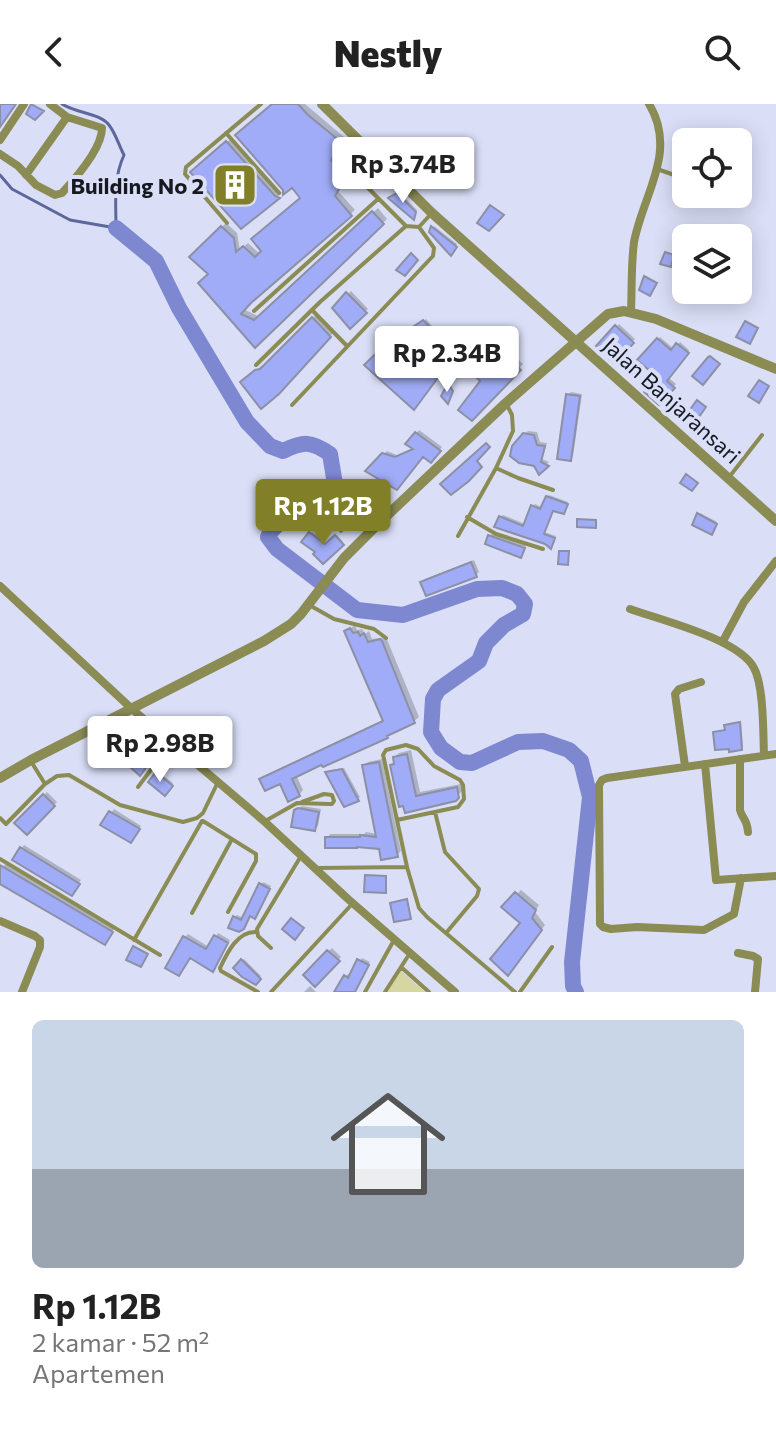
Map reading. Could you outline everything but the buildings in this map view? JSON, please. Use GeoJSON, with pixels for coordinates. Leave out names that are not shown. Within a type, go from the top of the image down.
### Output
{"type":"FeatureCollection","features":[{"type":"Feature","properties":{"kind":"street"},"geometry":{"type":"LineString","coordinates":[[0,140],[24,104]]}},
{"type":"Feature","properties":{"kind":"street"},"geometry":{"type":"LineString","coordinates":[[0,154],[47,192],[58,195],[70,184],[99,143],[102,128],[67,117],[50,104]]}},
{"type":"Feature","properties":{"kind":"street","name":"Jalan Banjaransari"},"geometry":{"type":"LineString","coordinates":[[322,104],[432,213],[776,521]]}},
{"type":"Feature","properties":{"kind":"street"},"geometry":{"type":"LineString","coordinates":[[631,311],[634,244],[657,169],[661,143],[656,116],[649,104]]}},
{"type":"Feature","properties":{"kind":"street"},"geometry":{"type":"LineString","coordinates":[[26,175],[67,117]]}},
{"type":"Feature","properties":{"kind":"street"},"geometry":{"type":"LineString","coordinates":[[0,778],[291,624],[355,546],[506,403],[608,314],[631,311],[656,319],[776,369]]}},
{"type":"Feature","properties":{"kind":"street"},"geometry":{"type":"LineString","coordinates":[[723,641],[744,602],[776,561]]}},
{"type":"Feature","properties":{"kind":"street"},"geometry":{"type":"LineString","coordinates":[[0,586],[132,709],[265,822],[455,992]]}},
{"type":"Feature","properties":{"kind":"street"},"geometry":{"type":"LineString","coordinates":[[630,609],[723,641],[745,656],[756,671],[764,755]]}},
{"type":"Feature","properties":{"kind":"street"},"geometry":{"type":"LineString","coordinates":[[685,766],[676,692],[701,682]]}},
{"type":"Feature","properties":{"kind":"street"},"geometry":{"type":"LineString","coordinates":[[741,878],[734,914],[708,929],[607,929],[600,924],[600,782],[607,778],[776,754]]}},
{"type":"Feature","properties":{"kind":"street"},"geometry":{"type":"LineString","coordinates":[[740,759],[740,810],[748,823],[748,832]]}},
{"type":"Feature","properties":{"kind":"street"},"geometry":{"type":"LineString","coordinates":[[705,764],[716,880],[776,876]]}},
{"type":"Feature","properties":{"kind":"street"},"geometry":{"type":"LineString","coordinates":[[0,921],[40,940],[22,992]]}},
{"type":"Feature","properties":{"kind":"street"},"geometry":{"type":"LineString","coordinates":[[738,953],[758,959],[755,992]]}},
{"type":"Feature","properties":{"kind":"lane"},"geometry":{"type":"LineString","coordinates":[[227,223],[185,174],[185,170],[261,104]]}},
{"type":"Feature","properties":{"kind":"lane"},"geometry":{"type":"LineString","coordinates":[[226,133],[279,193]]}},
{"type":"Feature","properties":{"kind":"lane"},"geometry":{"type":"LineString","coordinates":[[657,169],[672,174]]}},
{"type":"Feature","properties":{"kind":"lane"},"geometry":{"type":"LineString","coordinates":[[351,171],[406,226],[419,227]]}},
{"type":"Feature","properties":{"kind":"lane"},"geometry":{"type":"LineString","coordinates":[[254,311],[378,199]]}},
{"type":"Feature","properties":{"kind":"lane"},"geometry":{"type":"LineString","coordinates":[[419,227],[432,213]]}},
{"type":"Feature","properties":{"kind":"lane"},"geometry":{"type":"LineString","coordinates":[[256,365],[406,226]]}},
{"type":"Feature","properties":{"kind":"lane"},"geometry":{"type":"LineString","coordinates":[[292,405],[433,256],[434,248],[419,227]]}},
{"type":"Feature","properties":{"kind":"lane"},"geometry":{"type":"LineString","coordinates":[[312,310],[347,346]]}},
{"type":"Feature","properties":{"kind":"lane"},"geometry":{"type":"LineString","coordinates":[[458,536],[513,431],[512,415],[506,403]]}},
{"type":"Feature","properties":{"kind":"lane"},"geometry":{"type":"LineString","coordinates":[[728,478],[762,435]]}},
{"type":"Feature","properties":{"kind":"lane"},"geometry":{"type":"LineString","coordinates":[[496,468],[553,490]]}},
{"type":"Feature","properties":{"kind":"lane"},"geometry":{"type":"LineString","coordinates":[[467,517],[496,534],[543,549]]}},
{"type":"Feature","properties":{"kind":"lane"},"geometry":{"type":"LineString","coordinates":[[309,605],[334,619],[374,629],[386,638]]}},
{"type":"Feature","properties":{"kind":"lane"},"geometry":{"type":"LineString","coordinates":[[100,726],[113,740],[134,726],[153,741],[159,759],[138,787]]}},
{"type":"Feature","properties":{"kind":"lane"},"geometry":{"type":"LineString","coordinates":[[153,741],[160,731]]}},
{"type":"Feature","properties":{"kind":"lane"},"geometry":{"type":"LineString","coordinates":[[397,820],[458,807],[465,792],[460,780],[434,766],[418,749],[406,745],[390,748],[383,755],[407,867],[419,908],[517,992],[552,947]]}},
{"type":"Feature","properties":{"kind":"lane"},"geometry":{"type":"LineString","coordinates":[[31,760],[45,784]]}},
{"type":"Feature","properties":{"kind":"lane"},"geometry":{"type":"LineString","coordinates":[[0,830],[45,784],[57,776],[69,775],[120,805],[183,822],[200,820],[255,852],[257,857],[228,912]]}},
{"type":"Feature","properties":{"kind":"lane"},"geometry":{"type":"LineString","coordinates":[[134,940],[206,809],[218,781]]}},
{"type":"Feature","properties":{"kind":"lane"},"geometry":{"type":"LineString","coordinates":[[265,822],[292,805],[327,793],[332,795],[334,801],[332,804],[302,802]]}},
{"type":"Feature","properties":{"kind":"lane"},"geometry":{"type":"LineString","coordinates":[[435,812],[445,852],[479,889],[477,896],[446,933]]}},
{"type":"Feature","properties":{"kind":"lane"},"geometry":{"type":"LineString","coordinates":[[0,818],[6,824]]}},
{"type":"Feature","properties":{"kind":"lane"},"geometry":{"type":"LineString","coordinates":[[192,913],[232,839]]}},
{"type":"Feature","properties":{"kind":"lane"},"geometry":{"type":"LineString","coordinates":[[257,932],[301,856]]}},
{"type":"Feature","properties":{"kind":"lane"},"geometry":{"type":"LineString","coordinates":[[0,859],[160,955]]}},
{"type":"Feature","properties":{"kind":"lane"},"geometry":{"type":"LineString","coordinates":[[314,868],[407,867]]}},
{"type":"Feature","properties":{"kind":"lane"},"geometry":{"type":"LineString","coordinates":[[271,992],[353,903]]}},
{"type":"Feature","properties":{"kind":"lane"},"geometry":{"type":"LineString","coordinates":[[257,932],[248,931],[241,935],[220,968],[258,992]]}},
{"type":"Feature","properties":{"kind":"lane"},"geometry":{"type":"LineString","coordinates":[[257,932],[271,948]]}},
{"type":"Feature","properties":{"kind":"lane"},"geometry":{"type":"LineString","coordinates":[[365,992],[395,938]]}},
{"type":"Feature","properties":{"kind":"lane"},"geometry":{"type":"LineString","coordinates":[[385,992],[410,953]]}},
{"type":"Feature","properties":{"kind":"lane"},"geometry":{"type":"LineString","coordinates":[[400,966],[429,992]]}},
{"type":"Feature","properties":{"kind":"green space"},"geometry":{"type":"Polygon","coordinates":[[[399,969],[425,992],[388,992],[399,969]]]}},
{"type":"Feature","properties":{"kind":"waterway"},"geometry":{"type":"LineString","coordinates":[[0,175],[12,189],[70,220],[116,228],[117,182],[124,155],[114,132],[105,121],[94,115],[62,104]]}},
{"type":"Feature","properties":{"kind":"waterway"},"geometry":{"type":"LineString","coordinates":[[116,228],[156,261],[179,308],[247,422],[270,446],[283,451],[307,444],[330,454],[336,490],[325,504],[301,511],[277,525],[268,537],[277,549],[357,610],[403,615],[477,589],[502,588],[517,594],[525,604],[523,614],[504,625],[486,643],[479,661],[438,690],[433,699],[431,732],[441,748],[460,762],[472,763],[518,742],[543,741],[569,750],[581,761],[590,797],[572,962],[576,992]]}},
{"type":"Feature","properties":{"kind":"place","name":"Building No 2"},"geometry":{"type":"Point","coordinates":[235,185]}}]}
